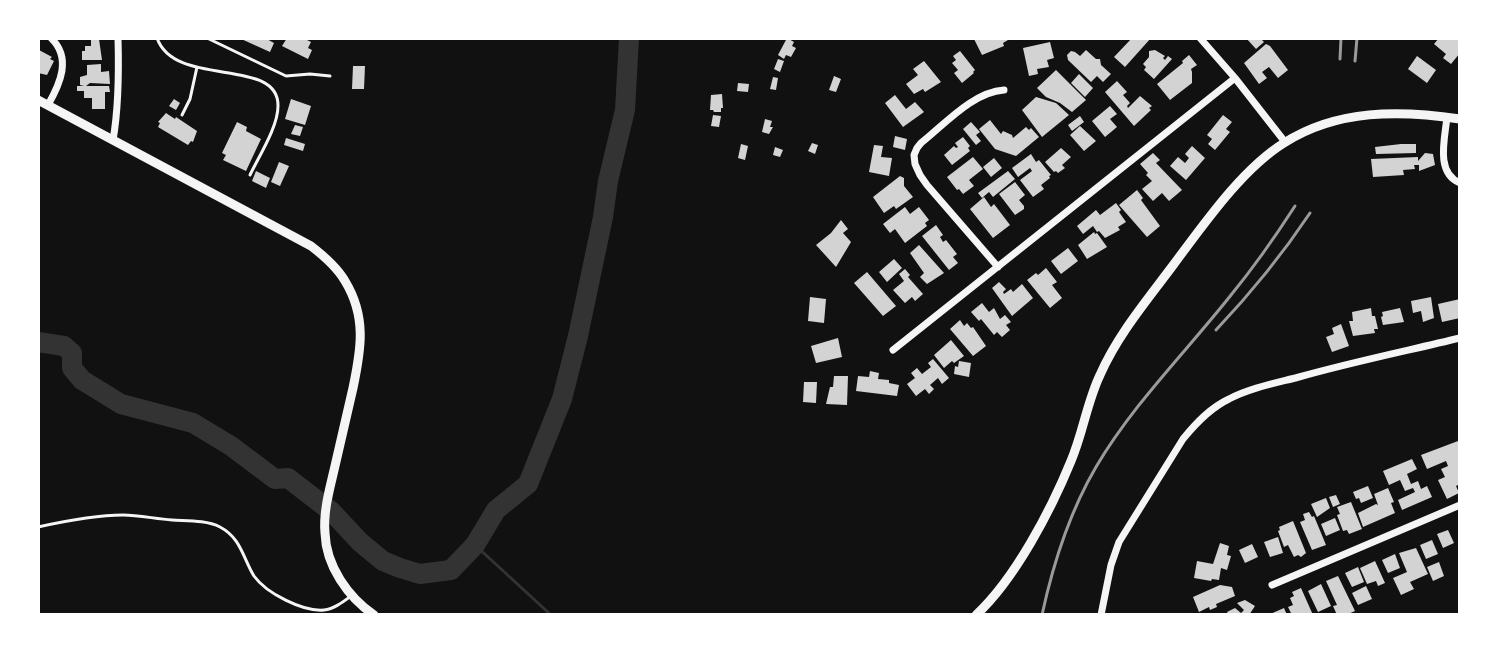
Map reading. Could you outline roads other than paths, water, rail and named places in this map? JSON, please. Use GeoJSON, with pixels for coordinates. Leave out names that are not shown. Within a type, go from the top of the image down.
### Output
{"type":"FeatureCollection","features":[{"type":"Feature","properties":{"kind":"street"},"geometry":{"type":"LineString","coordinates":[[48,105],[58,88],[63,66],[61,50],[51,38]]}},
{"type":"Feature","properties":{"kind":"street"},"geometry":{"type":"LineString","coordinates":[[113,140],[118,112],[118,38]]}},
{"type":"Feature","properties":{"kind":"street"},"geometry":{"type":"LineString","coordinates":[[1200,38],[1285,142]]}},
{"type":"Feature","properties":{"kind":"street"},"geometry":{"type":"LineString","coordinates":[[893,350],[1235,78]]}},
{"type":"Feature","properties":{"kind":"street"},"geometry":{"type":"LineString","coordinates":[[998,267],[927,185],[915,164],[914,155],[921,143],[967,107],[993,91],[1004,90]]}},
{"type":"Feature","properties":{"kind":"street"},"geometry":{"type":"LineString","coordinates":[[38,100],[311,246],[345,280],[360,322],[361,352],[326,506],[324,534],[340,581],[374,615]]}},
{"type":"Feature","properties":{"kind":"street"},"geometry":{"type":"LineString","coordinates":[[976,615],[1013,572],[1053,502],[1071,461],[1100,373],[1117,343],[1185,249],[1238,184],[1285,142],[1331,122],[1384,113],[1460,119]]}},
{"type":"Feature","properties":{"kind":"street"},"geometry":{"type":"LineString","coordinates":[[1447,117],[1445,167],[1448,175],[1460,183]]}},
{"type":"Feature","properties":{"kind":"street"},"geometry":{"type":"LineString","coordinates":[[1101,615],[1119,542],[1183,439],[1211,410],[1229,399],[1272,384],[1460,338]]}},
{"type":"Feature","properties":{"kind":"street"},"geometry":{"type":"LineString","coordinates":[[1272,585],[1460,505]]}},
{"type":"Feature","properties":{"kind":"lane"},"geometry":{"type":"LineString","coordinates":[[157,38],[172,58],[197,67],[262,81],[271,88],[277,98],[275,119],[250,175]]}},
{"type":"Feature","properties":{"kind":"lane"},"geometry":{"type":"LineString","coordinates":[[207,38],[286,76],[330,76]]}},
{"type":"Feature","properties":{"kind":"lane"},"geometry":{"type":"LineString","coordinates":[[182,115],[190,99],[197,67]]}},
{"type":"Feature","properties":{"kind":"lane"},"geometry":{"type":"LineString","coordinates":[[38,527],[115,515],[209,523],[232,535],[256,578],[263,586],[289,601],[327,610],[352,596]]}},
{"type":"Feature","properties":{"kind":"waterway"},"geometry":{"type":"LineString","coordinates":[[38,342],[64,346],[72,353],[72,368],[82,380],[121,404],[193,423],[231,446],[275,479],[288,478],[332,512],[383,561],[420,574],[451,570],[475,545],[496,510],[528,484],[562,399],[625,110],[629,38]]}},
{"type":"Feature","properties":{"kind":"waterway"},"geometry":{"type":"LineString","coordinates":[[475,545],[551,615]]}},
{"type":"Feature","properties":{"kind":"railway"},"geometry":{"type":"LineString","coordinates":[[1340,59],[1341,38]]}},
{"type":"Feature","properties":{"kind":"railway"},"geometry":{"type":"LineString","coordinates":[[1355,61],[1357,38]]}},
{"type":"Feature","properties":{"kind":"railway"},"geometry":{"type":"LineString","coordinates":[[1042,615],[1063,539],[1096,467],[1143,400],[1248,274],[1295,206]]}},
{"type":"Feature","properties":{"kind":"railway"},"geometry":{"type":"LineString","coordinates":[[1216,330],[1266,273],[1310,213]]}}]}
